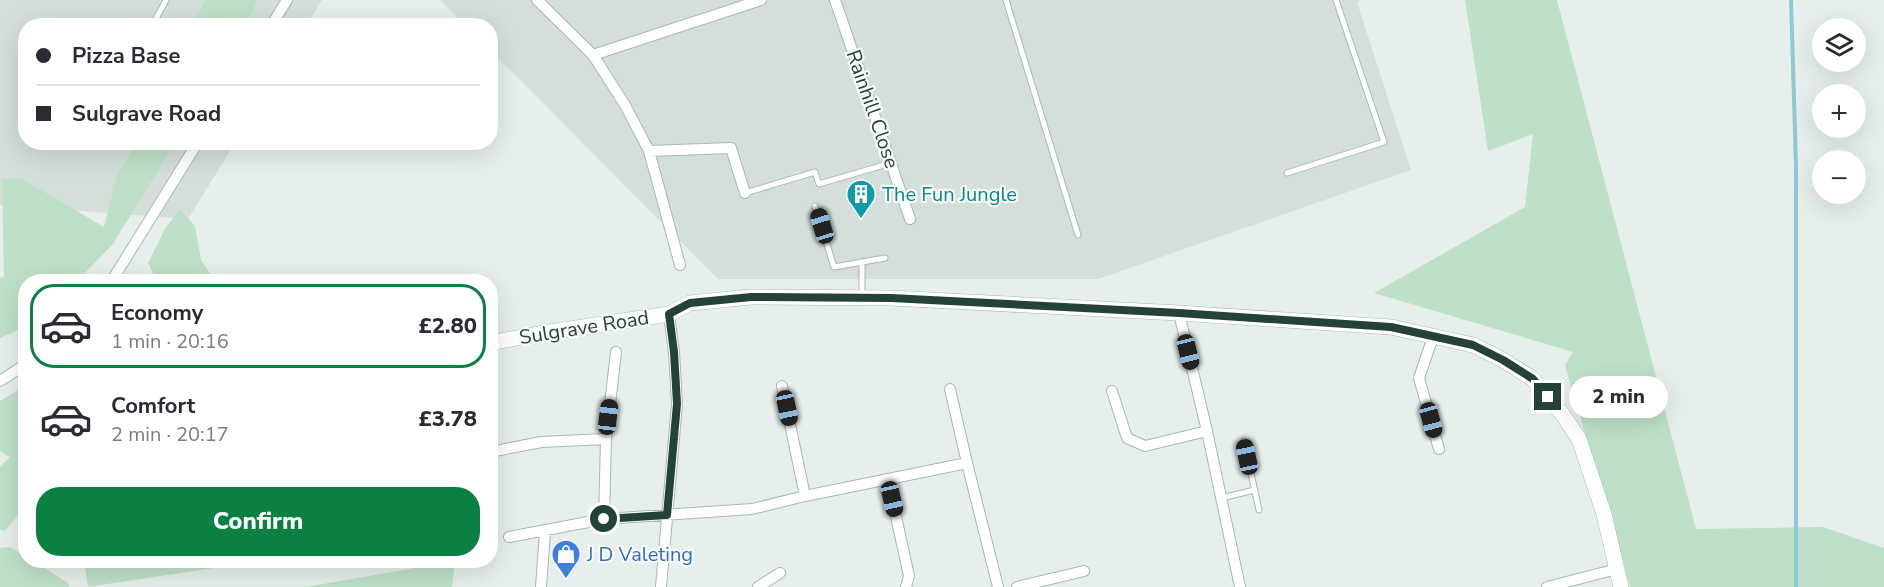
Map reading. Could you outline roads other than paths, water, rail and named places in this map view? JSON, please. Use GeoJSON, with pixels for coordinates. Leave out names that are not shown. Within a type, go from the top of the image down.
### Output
{"type":"FeatureCollection","features":[{"type":"Feature","properties":{"kind":"street"},"geometry":{"type":"LineString","coordinates":[[276,18],[286,0]]}},
{"type":"Feature","properties":{"kind":"street"},"geometry":{"type":"LineString","coordinates":[[537,0],[593,55],[625,105],[649,151],[680,265]]}},
{"type":"Feature","properties":{"kind":"street"},"geometry":{"type":"LineString","coordinates":[[593,55],[761,0]]}},
{"type":"Feature","properties":{"kind":"street","name":"Rainhill Close"},"geometry":{"type":"LineString","coordinates":[[836,0],[910,219]]}},
{"type":"Feature","properties":{"kind":"street"},"geometry":{"type":"LineString","coordinates":[[649,151],[730,148],[745,193]]}},
{"type":"Feature","properties":{"kind":"street"},"geometry":{"type":"LineString","coordinates":[[117,274],[193,150]]}},
{"type":"Feature","properties":{"kind":"street","name":"Sulgrave Road"},"geometry":{"type":"LineString","coordinates":[[498,341],[669,314],[690,303],[751,297],[862,298],[1179,313],[1391,327],[1473,345],[1533,379],[1563,415],[1579,439],[1604,514],[1622,587]]}},
{"type":"Feature","properties":{"kind":"street"},"geometry":{"type":"LineString","coordinates":[[1179,313],[1240,587]]}},
{"type":"Feature","properties":{"kind":"street"},"geometry":{"type":"LineString","coordinates":[[661,587],[677,404],[669,314]]}},
{"type":"Feature","properties":{"kind":"street"},"geometry":{"type":"LineString","coordinates":[[1433,337],[1419,378],[1439,450]]}},
{"type":"Feature","properties":{"kind":"street"},"geometry":{"type":"LineString","coordinates":[[604,519],[606,438],[616,352]]}},
{"type":"Feature","properties":{"kind":"street"},"geometry":{"type":"LineString","coordinates":[[0,381],[18,369]]}},
{"type":"Feature","properties":{"kind":"street"},"geometry":{"type":"LineString","coordinates":[[782,386],[805,496]]}},
{"type":"Feature","properties":{"kind":"street"},"geometry":{"type":"LineString","coordinates":[[950,389],[998,587]]}},
{"type":"Feature","properties":{"kind":"street"},"geometry":{"type":"LineString","coordinates":[[1112,391],[1127,438],[1145,446],[1207,431]]}},
{"type":"Feature","properties":{"kind":"street"},"geometry":{"type":"LineString","coordinates":[[498,450],[541,442],[606,438]]}},
{"type":"Feature","properties":{"kind":"street"},"geometry":{"type":"LineString","coordinates":[[509,537],[604,519],[752,509],[805,496],[967,464]]}},
{"type":"Feature","properties":{"kind":"street"},"geometry":{"type":"LineString","coordinates":[[888,480],[909,576],[906,587]]}},
{"type":"Feature","properties":{"kind":"street"},"geometry":{"type":"LineString","coordinates":[[541,587],[545,532]]}},
{"type":"Feature","properties":{"kind":"street"},"geometry":{"type":"LineString","coordinates":[[1547,587],[1617,569]]}},
{"type":"Feature","properties":{"kind":"street"},"geometry":{"type":"LineString","coordinates":[[1017,587],[1084,571]]}},
{"type":"Feature","properties":{"kind":"street"},"geometry":{"type":"LineString","coordinates":[[758,587],[780,573]]}},
{"type":"Feature","properties":{"kind":"lane"},"geometry":{"type":"LineString","coordinates":[[156,18],[166,0]]}},
{"type":"Feature","properties":{"kind":"lane"},"geometry":{"type":"LineString","coordinates":[[1006,0],[1078,235]]}},
{"type":"Feature","properties":{"kind":"lane"},"geometry":{"type":"LineString","coordinates":[[1287,173],[1384,142],[1336,0]]}},
{"type":"Feature","properties":{"kind":"lane"},"geometry":{"type":"LineString","coordinates":[[745,193],[815,172],[819,184],[891,163]]}},
{"type":"Feature","properties":{"kind":"lane"},"geometry":{"type":"LineString","coordinates":[[815,206],[834,267],[885,258]]}},
{"type":"Feature","properties":{"kind":"lane"},"geometry":{"type":"LineString","coordinates":[[862,262],[862,298]]}},
{"type":"Feature","properties":{"kind":"lane"},"geometry":{"type":"LineString","coordinates":[[1244,441],[1259,510]]}},
{"type":"Feature","properties":{"kind":"lane"},"geometry":{"type":"LineString","coordinates":[[1221,498],[1255,490]]}},
{"type":"Feature","properties":{"kind":"waterway"},"geometry":{"type":"LineString","coordinates":[[1791,0],[1796,165],[1796,587]]}},
{"type":"Feature","properties":{"kind":"place","name":"The Fun Jungle"},"geometry":{"type":"Point","coordinates":[861,220]}},
{"type":"Feature","properties":{"kind":"place","name":"J D Valeting"},"geometry":{"type":"Point","coordinates":[566,580]}}]}
